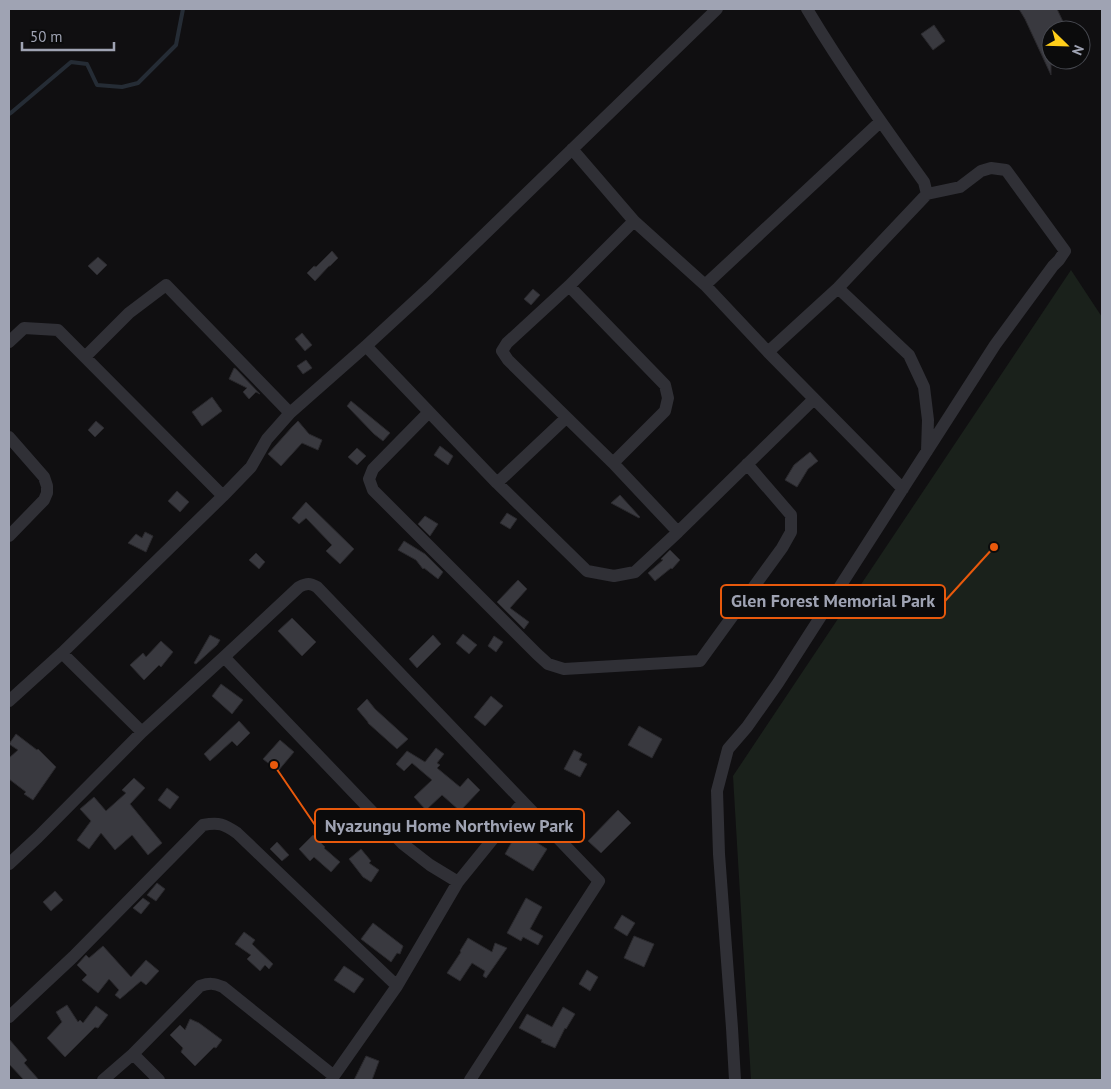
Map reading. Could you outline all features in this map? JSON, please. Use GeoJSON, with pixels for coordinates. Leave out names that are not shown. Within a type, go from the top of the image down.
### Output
{"type":"FeatureCollection","features":[{"type":"Feature","properties":{"kind":"street"},"geometry":{"type":"LineString","coordinates":[[9,701],[62,653],[251,468],[267,439],[290,413],[429,288],[717,9]]}},
{"type":"Feature","properties":{"kind":"street"},"geometry":{"type":"LineString","coordinates":[[807,9],[880,122],[924,182],[927,194]]}},
{"type":"Feature","properties":{"kind":"street"},"geometry":{"type":"LineString","coordinates":[[705,285],[880,122]]}},
{"type":"Feature","properties":{"kind":"street"},"geometry":{"type":"LineString","coordinates":[[572,149],[634,221],[705,285],[902,489]]}},
{"type":"Feature","properties":{"kind":"street"},"geometry":{"type":"LineString","coordinates":[[735,1080],[719,854],[717,791],[728,749],[748,727],[778,683],[995,344],[1065,251],[1006,170],[991,168],[981,171],[960,187],[927,194],[838,288],[768,352]]}},
{"type":"Feature","properties":{"kind":"street"},"geometry":{"type":"LineString","coordinates":[[634,221],[569,286],[507,343],[502,351],[508,360],[614,463],[678,532]]}},
{"type":"Feature","properties":{"kind":"street"},"geometry":{"type":"LineString","coordinates":[[86,356],[129,313],[166,285],[290,413]]}},
{"type":"Feature","properties":{"kind":"street"},"geometry":{"type":"LineString","coordinates":[[569,286],[665,385],[668,398],[665,411],[614,463]]}},
{"type":"Feature","properties":{"kind":"street"},"geometry":{"type":"LineString","coordinates":[[838,288],[909,355],[924,387],[928,420],[927,451]]}},
{"type":"Feature","properties":{"kind":"street"},"geometry":{"type":"LineString","coordinates":[[9,342],[24,328],[58,330],[86,356],[223,496]]}},
{"type":"Feature","properties":{"kind":"street"},"geometry":{"type":"LineString","coordinates":[[366,346],[497,483],[586,571],[614,576],[635,572],[814,399]]}},
{"type":"Feature","properties":{"kind":"street"},"geometry":{"type":"LineString","coordinates":[[429,412],[373,469],[369,479],[373,490],[537,654],[548,664],[564,669],[700,660],[782,548],[791,532],[791,516],[747,464]]}},
{"type":"Feature","properties":{"kind":"street"},"geometry":{"type":"LineString","coordinates":[[497,483],[566,418]]}},
{"type":"Feature","properties":{"kind":"street"},"geometry":{"type":"LineString","coordinates":[[9,437],[44,477],[48,493],[44,500],[9,536]]}},
{"type":"Feature","properties":{"kind":"street"},"geometry":{"type":"LineString","coordinates":[[9,864],[142,732],[299,587],[306,583],[311,584],[324,594],[599,881],[470,1080]]}},
{"type":"Feature","properties":{"kind":"street"},"geometry":{"type":"LineString","coordinates":[[62,653],[142,732]]}},
{"type":"Feature","properties":{"kind":"street"},"geometry":{"type":"LineString","coordinates":[[224,657],[403,844],[430,865],[458,882]]}},
{"type":"Feature","properties":{"kind":"street"},"geometry":{"type":"LineString","coordinates":[[103,1080],[133,1054],[200,986],[209,983],[223,987],[332,1078],[397,986],[458,882],[524,802]]}},
{"type":"Feature","properties":{"kind":"street"},"geometry":{"type":"LineString","coordinates":[[9,1018],[203,825],[215,822],[225,825],[237,833],[397,986]]}},
{"type":"Feature","properties":{"kind":"street"},"geometry":{"type":"LineString","coordinates":[[133,1054],[159,1080]]}},
{"type":"Feature","properties":{"kind":"shaded area"},"geometry":{"type":"Polygon","coordinates":[[[1071,270],[1102,317],[1102,1080],[751,1080],[733,776],[1071,270]]]}},
{"type":"Feature","properties":{"kind":"building"},"geometry":{"type":"Polygon","coordinates":[[[1019,9],[1057,9],[1062,20],[1041,20],[1041,53],[1019,9]]]}},
{"type":"Feature","properties":{"kind":"building"},"geometry":{"type":"Polygon","coordinates":[[[934,25],[945,41],[933,50],[921,34],[934,25]]]}},
{"type":"Feature","properties":{"kind":"building"},"geometry":{"type":"Polygon","coordinates":[[[332,251],[338,258],[315,281],[307,273],[332,251]]]}},
{"type":"Feature","properties":{"kind":"building"},"geometry":{"type":"Polygon","coordinates":[[[98,257],[107,265],[97,275],[88,266],[98,257]]]}},
{"type":"Feature","properties":{"kind":"building"},"geometry":{"type":"Polygon","coordinates":[[[533,289],[540,295],[531,305],[524,299],[533,289]]]}},
{"type":"Feature","properties":{"kind":"building"},"geometry":{"type":"Polygon","coordinates":[[[302,333],[312,345],[305,351],[295,339],[302,333]]]}},
{"type":"Feature","properties":{"kind":"building"},"geometry":{"type":"Polygon","coordinates":[[[306,360],[312,368],[303,374],[297,366],[306,360]]]}},
{"type":"Feature","properties":{"kind":"building"},"geometry":{"type":"Polygon","coordinates":[[[234,368],[260,394],[256,392],[249,399],[243,392],[247,388],[229,379],[234,368]]]}},
{"type":"Feature","properties":{"kind":"building"},"geometry":{"type":"Polygon","coordinates":[[[212,397],[222,411],[202,426],[192,412],[212,397]]]}},
{"type":"Feature","properties":{"kind":"building"},"geometry":{"type":"Polygon","coordinates":[[[351,401],[390,433],[383,441],[347,406],[351,401]]]}},
{"type":"Feature","properties":{"kind":"building"},"geometry":{"type":"Polygon","coordinates":[[[96,421],[104,428],[95,437],[88,430],[96,421]]]}},
{"type":"Feature","properties":{"kind":"building"},"geometry":{"type":"Polygon","coordinates":[[[298,421],[309,434],[322,440],[318,450],[302,443],[281,466],[268,454],[298,421]]]}},
{"type":"Feature","properties":{"kind":"building"},"geometry":{"type":"Polygon","coordinates":[[[440,446],[453,456],[448,465],[434,455],[440,446]]]}},
{"type":"Feature","properties":{"kind":"building"},"geometry":{"type":"Polygon","coordinates":[[[357,448],[366,456],[357,465],[348,457],[357,448]]]}},
{"type":"Feature","properties":{"kind":"building"},"geometry":{"type":"Polygon","coordinates":[[[810,452],[818,461],[808,469],[797,487],[785,480],[794,465],[810,452]]]}},
{"type":"Feature","properties":{"kind":"building"},"geometry":{"type":"Polygon","coordinates":[[[177,491],[189,502],[180,512],[168,501],[177,491]]]}},
{"type":"Feature","properties":{"kind":"building"},"geometry":{"type":"Polygon","coordinates":[[[620,495],[640,517],[639,518],[611,503],[620,495]]]}},
{"type":"Feature","properties":{"kind":"building"},"geometry":{"type":"Polygon","coordinates":[[[306,502],[354,549],[340,564],[326,551],[332,545],[306,518],[299,524],[292,518],[306,502]]]}},
{"type":"Feature","properties":{"kind":"building"},"geometry":{"type":"Polygon","coordinates":[[[507,513],[517,519],[510,529],[500,523],[507,513]]]}},
{"type":"Feature","properties":{"kind":"building"},"geometry":{"type":"Polygon","coordinates":[[[425,516],[438,524],[430,536],[418,524],[425,516]]]}},
{"type":"Feature","properties":{"kind":"building"},"geometry":{"type":"Polygon","coordinates":[[[145,532],[153,536],[146,552],[128,543],[136,534],[142,538],[145,532]]]}},
{"type":"Feature","properties":{"kind":"building"},"geometry":{"type":"Polygon","coordinates":[[[404,541],[425,554],[443,572],[438,579],[423,569],[416,560],[398,550],[404,541]]]}},
{"type":"Feature","properties":{"kind":"building"},"geometry":{"type":"Polygon","coordinates":[[[670,550],[680,560],[672,569],[655,581],[648,573],[663,560],[661,559],[670,550]]]}},
{"type":"Feature","properties":{"kind":"building"},"geometry":{"type":"Polygon","coordinates":[[[256,553],[265,562],[259,569],[249,560],[256,553]]]}},
{"type":"Feature","properties":{"kind":"building"},"geometry":{"type":"Polygon","coordinates":[[[518,580],[527,589],[510,608],[529,622],[524,629],[497,602],[518,580]]]}},
{"type":"Feature","properties":{"kind":"building"},"geometry":{"type":"Polygon","coordinates":[[[292,618],[316,642],[302,656],[278,631],[292,618]]]}},
{"type":"Feature","properties":{"kind":"building"},"geometry":{"type":"Polygon","coordinates":[[[463,634],[477,645],[469,654],[456,643],[463,634]]]}},
{"type":"Feature","properties":{"kind":"building"},"geometry":{"type":"Polygon","coordinates":[[[210,635],[220,640],[196,664],[194,663],[210,635]]]}},
{"type":"Feature","properties":{"kind":"building"},"geometry":{"type":"Polygon","coordinates":[[[433,635],[441,644],[417,668],[409,659],[433,635]]]}},
{"type":"Feature","properties":{"kind":"building"},"geometry":{"type":"Polygon","coordinates":[[[494,636],[503,642],[496,652],[488,646],[494,636]]]}},
{"type":"Feature","properties":{"kind":"building"},"geometry":{"type":"Polygon","coordinates":[[[161,641],[173,652],[161,667],[159,665],[144,680],[130,665],[143,653],[146,657],[161,641]]]}},
{"type":"Feature","properties":{"kind":"building"},"geometry":{"type":"Polygon","coordinates":[[[221,684],[243,700],[232,714],[212,696],[221,684]]]}},
{"type":"Feature","properties":{"kind":"building"},"geometry":{"type":"Polygon","coordinates":[[[491,696],[503,706],[485,726],[474,717],[491,696]]]}},
{"type":"Feature","properties":{"kind":"building"},"geometry":{"type":"Polygon","coordinates":[[[367,699],[375,709],[408,739],[397,749],[368,723],[357,709],[367,699]]]}},
{"type":"Feature","properties":{"kind":"building"},"geometry":{"type":"Polygon","coordinates":[[[239,721],[250,733],[237,746],[232,741],[210,761],[204,754],[239,721]]]}},
{"type":"Feature","properties":{"kind":"building"},"geometry":{"type":"Polygon","coordinates":[[[639,726],[662,739],[652,758],[628,745],[639,726]]]}},
{"type":"Feature","properties":{"kind":"building"},"geometry":{"type":"Polygon","coordinates":[[[16,734],[38,749],[56,767],[33,800],[9,779],[9,758],[18,750],[9,744],[16,734]]]}},
{"type":"Feature","properties":{"kind":"building"},"geometry":{"type":"Polygon","coordinates":[[[280,740],[294,752],[278,771],[263,759],[280,740]]]}},
{"type":"Feature","properties":{"kind":"building"},"geometry":{"type":"Polygon","coordinates":[[[436,748],[444,754],[437,763],[440,765],[437,768],[460,787],[468,778],[480,790],[460,811],[442,795],[426,810],[414,797],[432,780],[412,763],[404,771],[396,764],[407,751],[425,762],[436,748]]]}},
{"type":"Feature","properties":{"kind":"building"},"geometry":{"type":"Polygon","coordinates":[[[574,750],[582,754],[579,760],[587,764],[580,777],[564,769],[574,750]]]}},
{"type":"Feature","properties":{"kind":"building"},"geometry":{"type":"Polygon","coordinates":[[[134,778],[145,788],[130,804],[162,843],[148,855],[132,835],[115,850],[101,833],[89,849],[77,840],[91,821],[80,809],[94,797],[106,811],[126,793],[122,790],[134,778]]]}},
{"type":"Feature","properties":{"kind":"building"},"geometry":{"type":"Polygon","coordinates":[[[167,788],[179,797],[170,809],[158,800],[167,788]]]}},
{"type":"Feature","properties":{"kind":"building"},"geometry":{"type":"Polygon","coordinates":[[[618,810],[631,823],[601,853],[588,841],[618,810]]]}},
{"type":"Feature","properties":{"kind":"building"},"geometry":{"type":"Polygon","coordinates":[[[518,831],[547,849],[533,871],[505,854],[518,831]]]}},
{"type":"Feature","properties":{"kind":"building"},"geometry":{"type":"Polygon","coordinates":[[[313,835],[340,862],[331,872],[314,857],[310,861],[299,849],[313,835]]]}},
{"type":"Feature","properties":{"kind":"building"},"geometry":{"type":"Polygon","coordinates":[[[277,842],[289,855],[282,861],[270,849],[277,842]]]}},
{"type":"Feature","properties":{"kind":"building"},"geometry":{"type":"Polygon","coordinates":[[[361,849],[371,861],[369,863],[379,870],[371,882],[363,877],[349,859],[361,849]]]}},
{"type":"Feature","properties":{"kind":"building"},"geometry":{"type":"Polygon","coordinates":[[[157,883],[165,889],[156,901],[147,895],[157,883]]]}},
{"type":"Feature","properties":{"kind":"building"},"geometry":{"type":"Polygon","coordinates":[[[55,891],[63,900],[51,911],[43,902],[55,891]]]}},
{"type":"Feature","properties":{"kind":"building"},"geometry":{"type":"Polygon","coordinates":[[[143,898],[150,903],[141,914],[133,908],[143,898]]]}},
{"type":"Feature","properties":{"kind":"building"},"geometry":{"type":"Polygon","coordinates":[[[526,898],[542,907],[530,929],[543,936],[538,945],[523,937],[521,941],[507,933],[526,898]]]}},
{"type":"Feature","properties":{"kind":"building"},"geometry":{"type":"Polygon","coordinates":[[[622,915],[635,923],[627,936],[614,928],[622,915]]]}},
{"type":"Feature","properties":{"kind":"building"},"geometry":{"type":"Polygon","coordinates":[[[373,923],[403,946],[400,954],[397,953],[391,962],[361,939],[373,923]]]}},
{"type":"Feature","properties":{"kind":"building"},"geometry":{"type":"Polygon","coordinates":[[[244,932],[255,940],[252,944],[273,964],[269,969],[265,965],[260,971],[247,959],[251,955],[235,944],[244,932]]]}},
{"type":"Feature","properties":{"kind":"building"},"geometry":{"type":"Polygon","coordinates":[[[634,936],[654,944],[644,967],[624,958],[634,936]]]}},
{"type":"Feature","properties":{"kind":"building"},"geometry":{"type":"Polygon","coordinates":[[[468,938],[492,952],[495,943],[507,948],[486,978],[483,976],[485,971],[472,963],[460,981],[447,973],[468,938]]]}},
{"type":"Feature","properties":{"kind":"building"},"geometry":{"type":"Polygon","coordinates":[[[103,946],[131,977],[146,960],[159,971],[146,985],[141,981],[120,999],[115,995],[119,990],[109,979],[98,993],[82,980],[87,975],[77,965],[86,955],[89,958],[103,946]]]}},
{"type":"Feature","properties":{"kind":"building"},"geometry":{"type":"Polygon","coordinates":[[[344,966],[364,979],[354,993],[334,980],[344,966]]]}},
{"type":"Feature","properties":{"kind":"building"},"geometry":{"type":"Polygon","coordinates":[[[587,970],[598,977],[590,991],[579,984],[587,970]]]}},
{"type":"Feature","properties":{"kind":"building"},"geometry":{"type":"Polygon","coordinates":[[[67,1005],[78,1022],[80,1020],[83,1023],[96,1006],[108,1015],[98,1028],[95,1027],[65,1057],[47,1038],[62,1022],[56,1012],[67,1005]]]}},
{"type":"Feature","properties":{"kind":"building"},"geometry":{"type":"Polygon","coordinates":[[[563,1007],[575,1014],[565,1028],[555,1048],[541,1042],[542,1040],[519,1028],[527,1014],[552,1027],[563,1007]]]}},
{"type":"Feature","properties":{"kind":"building"},"geometry":{"type":"Polygon","coordinates":[[[190,1019],[199,1023],[222,1040],[216,1048],[214,1047],[195,1066],[181,1052],[183,1048],[170,1035],[180,1025],[185,1030],[190,1019]]]}},
{"type":"Feature","properties":{"kind":"building"},"geometry":{"type":"Polygon","coordinates":[[[9,1039],[27,1060],[24,1063],[39,1080],[24,1080],[9,1064],[9,1039]]]}},
{"type":"Feature","properties":{"kind":"building"},"geometry":{"type":"Polygon","coordinates":[[[366,1056],[379,1061],[372,1080],[354,1080],[366,1056]]]}},
{"type":"Feature","properties":{"kind":"waterway"},"geometry":{"type":"LineString","coordinates":[[9,114],[71,62],[87,64],[97,85],[122,87],[138,83],[176,45],[183,9]]}},
{"type":"Feature","properties":{"kind":"place","name":"Glen Forest Memorial Park"},"geometry":{"type":"Point","coordinates":[994,547]}},
{"type":"Feature","properties":{"kind":"place","name":"Nyazungu Home Northview Park"},"geometry":{"type":"Point","coordinates":[274,765]}}]}
